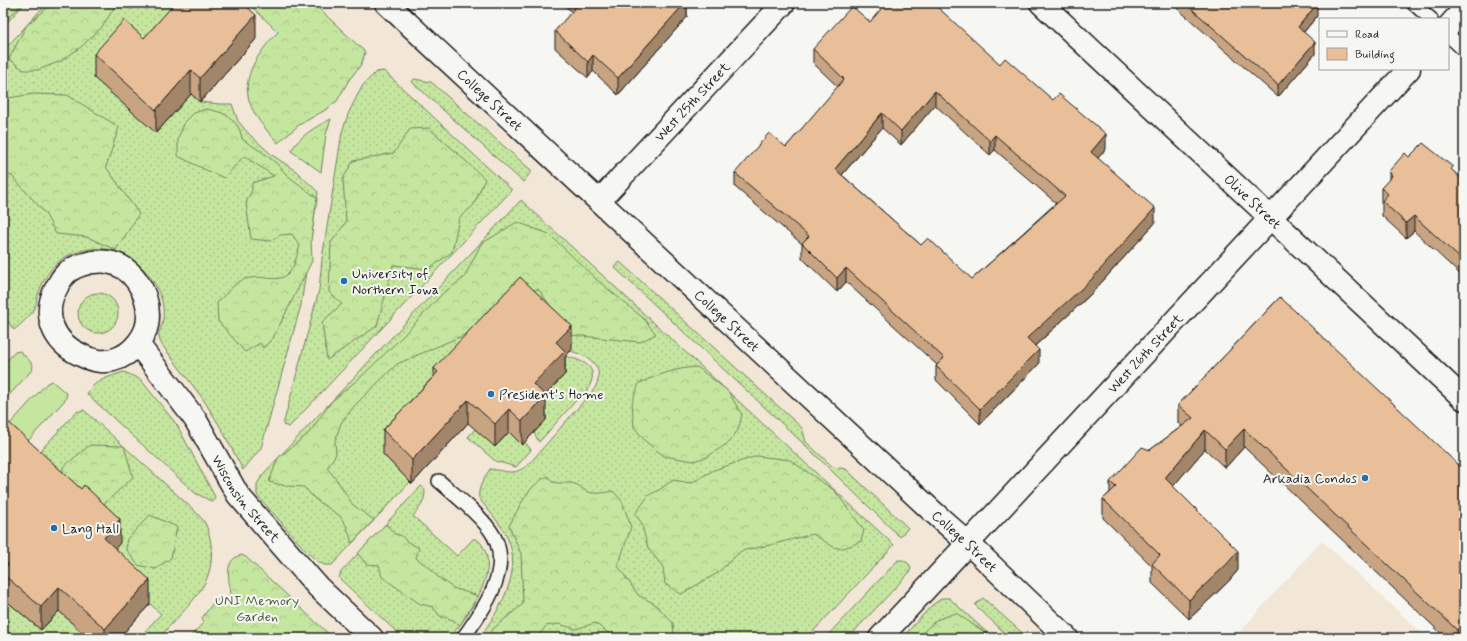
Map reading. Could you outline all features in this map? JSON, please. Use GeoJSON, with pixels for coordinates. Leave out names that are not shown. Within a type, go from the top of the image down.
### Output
{"type":"FeatureCollection","features":[{"type":"Feature","properties":{"kind":"street","name":"College Street"},"geometry":{"type":"LineString","coordinates":[[386,3],[969,544],[1067,638]]}},
{"type":"Feature","properties":{"kind":"street","name":"West 25th Street"},"geometry":{"type":"LineString","coordinates":[[599,201],[784,3]]}},
{"type":"Feature","properties":{"kind":"street","name":"Olive Street"},"geometry":{"type":"LineString","coordinates":[[1041,3],[1464,400]]}},
{"type":"Feature","properties":{"kind":"street"},"geometry":{"type":"LineString","coordinates":[[1449,26],[1464,10]]}},
{"type":"Feature","properties":{"kind":"street","name":"West 26th Street"},"geometry":{"type":"LineString","coordinates":[[880,638],[1408,70]]}},
{"type":"Feature","properties":{"kind":"street"},"geometry":{"type":"LineString","coordinates":[[92,262],[107,262],[126,270],[134,277],[144,294],[148,315],[146,329],[138,344],[125,356],[112,360],[89,359],[76,353],[66,345],[55,332],[51,324],[49,312],[55,290],[62,279],[71,270],[92,262]]}},
{"type":"Feature","properties":{"kind":"street","name":"Wisconsin Street"},"geometry":{"type":"LineString","coordinates":[[138,344],[195,419],[238,495],[318,587],[372,638]]}},
{"type":"Feature","properties":{"kind":"lane"},"geometry":{"type":"LineString","coordinates":[[1413,3],[1430,18]]}},
{"type":"Feature","properties":{"kind":"lane"},"geometry":{"type":"LineString","coordinates":[[1449,36],[1464,50]]}},
{"type":"Feature","properties":{"kind":"lane"},"geometry":{"type":"LineString","coordinates":[[440,481],[491,530],[499,548],[499,568],[496,584],[480,614],[463,638]]}},
{"type":"Feature","properties":{"kind":"shaded area","name":"University of Northern Iowa"},"geometry":{"type":"Polygon","coordinates":[[[3,3],[381,3],[969,544],[1047,638],[3,638],[3,3]]]}},
{"type":"Feature","properties":{"kind":"shaded area"},"geometry":{"type":"Polygon","coordinates":[[[1322,541],[1427,638],[1234,638],[1322,541]]]}},
{"type":"Feature","properties":{"kind":"green space"},"geometry":{"type":"Polygon","coordinates":[[[3,3],[25,3],[3,27],[3,3]]]}},
{"type":"Feature","properties":{"kind":"green space"},"geometry":{"type":"Polygon","coordinates":[[[3,3],[23,3],[3,23],[3,3]]]}},
{"type":"Feature","properties":{"kind":"green space"},"geometry":{"type":"Polygon","coordinates":[[[47,3],[196,3],[191,94],[200,102],[232,104],[238,121],[249,134],[272,155],[296,171],[318,192],[301,305],[261,448],[243,470],[221,428],[203,399],[162,345],[159,335],[163,314],[160,295],[154,283],[138,263],[116,251],[104,249],[91,249],[69,255],[58,262],[48,274],[39,291],[35,307],[31,314],[23,322],[14,330],[3,316],[3,51],[47,3]]]}},
{"type":"Feature","properties":{"kind":"green space"},"geometry":{"type":"Polygon","coordinates":[[[53,3],[139,3],[133,9],[116,5],[102,27],[81,47],[61,61],[38,70],[24,70],[9,59],[26,26],[53,3]]]}},
{"type":"Feature","properties":{"kind":"green space"},"geometry":{"type":"Polygon","coordinates":[[[248,3],[313,3],[365,52],[360,66],[349,80],[337,101],[327,109],[299,125],[278,143],[252,109],[248,98],[247,87],[249,75],[255,62],[267,44],[278,32],[248,3]]]}},
{"type":"Feature","properties":{"kind":"green space"},"geometry":{"type":"Polygon","coordinates":[[[384,71],[512,190],[289,427],[283,425],[319,290],[322,259],[342,132],[349,112],[363,85],[376,72],[384,71]]]}},
{"type":"Feature","properties":{"kind":"green space"},"geometry":{"type":"Polygon","coordinates":[[[414,79],[431,82],[532,171],[523,182],[412,82],[414,79]]]}},
{"type":"Feature","properties":{"kind":"green space"},"geometry":{"type":"Polygon","coordinates":[[[34,94],[67,95],[119,127],[106,167],[139,214],[116,250],[87,237],[56,234],[45,213],[12,176],[3,173],[3,109],[8,98],[34,94]]]}},
{"type":"Feature","properties":{"kind":"green space"},"geometry":{"type":"Polygon","coordinates":[[[206,109],[220,112],[230,118],[238,127],[242,139],[276,163],[287,175],[317,198],[311,240],[312,261],[273,338],[263,348],[260,343],[245,352],[218,321],[217,303],[230,289],[242,280],[256,277],[276,279],[287,275],[291,271],[300,246],[292,234],[280,235],[270,241],[251,239],[246,203],[252,190],[252,183],[274,176],[244,156],[224,178],[178,156],[178,138],[185,122],[194,113],[206,109]]]}},
{"type":"Feature","properties":{"kind":"green space"},"geometry":{"type":"Polygon","coordinates":[[[331,119],[326,134],[321,172],[291,151],[303,136],[331,119]]]}},
{"type":"Feature","properties":{"kind":"green space"},"geometry":{"type":"Polygon","coordinates":[[[429,128],[485,179],[473,206],[459,218],[452,252],[429,269],[393,265],[377,326],[327,360],[322,322],[342,304],[329,292],[331,243],[346,222],[343,179],[353,161],[394,153],[410,129],[429,128]]]}},
{"type":"Feature","properties":{"kind":"green space"},"geometry":{"type":"Polygon","coordinates":[[[521,200],[894,545],[807,638],[479,638],[494,616],[507,590],[513,564],[507,537],[497,521],[479,498],[479,490],[490,469],[515,472],[530,463],[595,388],[598,380],[598,374],[594,363],[577,353],[570,351],[383,454],[410,482],[332,565],[324,565],[305,550],[257,495],[257,484],[264,473],[521,200]]]}},
{"type":"Feature","properties":{"kind":"green space"},"geometry":{"type":"Polygon","coordinates":[[[517,222],[549,234],[597,280],[643,318],[656,334],[640,342],[572,335],[538,289],[514,295],[473,331],[397,364],[355,405],[341,423],[335,441],[336,454],[327,468],[337,480],[353,505],[374,520],[352,543],[347,527],[340,516],[315,499],[304,487],[286,486],[269,482],[278,458],[309,433],[332,401],[362,376],[403,336],[443,293],[464,278],[481,244],[517,222]]]}},
{"type":"Feature","properties":{"kind":"green space"},"geometry":{"type":"Polygon","coordinates":[[[620,262],[802,428],[806,442],[833,467],[846,469],[908,528],[900,537],[806,446],[614,267],[620,262]]]}},
{"type":"Feature","properties":{"kind":"green space"},"geometry":{"type":"Polygon","coordinates":[[[102,293],[109,296],[115,302],[118,313],[117,321],[109,330],[102,333],[94,333],[87,330],[79,321],[78,309],[81,302],[90,294],[102,293]]]}},
{"type":"Feature","properties":{"kind":"green space"},"geometry":{"type":"Polygon","coordinates":[[[20,351],[33,366],[32,370],[3,402],[3,365],[15,352],[20,351]]]}},
{"type":"Feature","properties":{"kind":"green space"},"geometry":{"type":"Polygon","coordinates":[[[565,356],[582,362],[588,366],[592,375],[591,381],[582,398],[580,396],[539,442],[534,433],[533,408],[556,366],[565,356]]]}},
{"type":"Feature","properties":{"kind":"green space"},"geometry":{"type":"Polygon","coordinates":[[[697,367],[728,391],[742,415],[738,430],[728,443],[707,457],[693,461],[664,456],[645,441],[634,427],[632,403],[639,383],[675,370],[697,367]]]}},
{"type":"Feature","properties":{"kind":"green space"},"geometry":{"type":"Polygon","coordinates":[[[124,372],[141,380],[177,425],[215,497],[213,502],[195,493],[87,394],[89,389],[97,382],[124,372]]]}},
{"type":"Feature","properties":{"kind":"green space"},"geometry":{"type":"Polygon","coordinates":[[[52,381],[67,394],[65,400],[28,441],[9,425],[47,383],[52,381]]]}},
{"type":"Feature","properties":{"kind":"green space"},"geometry":{"type":"Polygon","coordinates":[[[84,410],[195,511],[204,521],[208,530],[212,555],[207,579],[199,593],[159,638],[155,638],[145,631],[161,614],[150,604],[98,567],[120,542],[29,463],[76,412],[84,410]]]}},
{"type":"Feature","properties":{"kind":"green space"},"geometry":{"type":"Polygon","coordinates":[[[475,429],[509,432],[522,445],[525,442],[531,450],[516,467],[495,461],[468,437],[475,429]]]}},
{"type":"Feature","properties":{"kind":"green space"},"geometry":{"type":"Polygon","coordinates":[[[90,445],[124,446],[133,477],[104,504],[89,508],[63,473],[63,467],[90,445]]]}},
{"type":"Feature","properties":{"kind":"green space"},"geometry":{"type":"Polygon","coordinates":[[[757,456],[790,460],[835,491],[864,530],[861,541],[845,547],[836,548],[813,534],[741,551],[716,574],[681,594],[665,584],[663,567],[648,548],[641,522],[635,514],[649,495],[673,480],[691,483],[714,470],[757,456]]]}},
{"type":"Feature","properties":{"kind":"green space"},"geometry":{"type":"Polygon","coordinates":[[[548,476],[549,479],[555,483],[572,483],[585,491],[599,493],[613,491],[622,501],[631,527],[618,566],[638,595],[655,604],[673,623],[674,635],[668,638],[615,638],[595,623],[576,629],[559,624],[546,626],[537,638],[485,638],[494,628],[523,604],[521,554],[509,526],[529,491],[548,476]]]}},
{"type":"Feature","properties":{"kind":"green space"},"geometry":{"type":"Polygon","coordinates":[[[421,486],[425,489],[424,498],[420,507],[413,516],[457,556],[473,539],[477,539],[485,550],[488,563],[486,576],[474,604],[450,638],[403,638],[339,578],[341,572],[421,486]]]}},
{"type":"Feature","properties":{"kind":"green space"},"geometry":{"type":"Polygon","coordinates":[[[150,515],[177,527],[171,558],[156,569],[138,565],[126,549],[127,539],[150,515]]]}},
{"type":"Feature","properties":{"kind":"green space"},"geometry":{"type":"Polygon","coordinates":[[[386,524],[395,534],[402,536],[406,541],[419,548],[416,558],[430,568],[438,577],[453,588],[478,596],[460,625],[453,620],[440,616],[433,607],[420,604],[382,577],[379,565],[366,564],[357,554],[386,524]]]}},
{"type":"Feature","properties":{"kind":"green space","name":"UNI Memory Garden"},"geometry":{"type":"Polygon","coordinates":[[[241,555],[246,557],[333,638],[189,638],[203,623],[202,618],[215,600],[226,599],[231,594],[228,571],[229,566],[235,558],[241,555]]]}},
{"type":"Feature","properties":{"kind":"green space"},"geometry":{"type":"Polygon","coordinates":[[[898,560],[903,560],[909,564],[911,568],[909,573],[848,638],[825,638],[898,560]]]}},
{"type":"Feature","properties":{"kind":"green space"},"geometry":{"type":"Polygon","coordinates":[[[3,598],[41,630],[69,600],[63,614],[88,638],[3,638],[3,598]]]}},
{"type":"Feature","properties":{"kind":"green space"},"geometry":{"type":"Polygon","coordinates":[[[942,598],[949,598],[993,638],[902,638],[931,606],[942,598]]]}},
{"type":"Feature","properties":{"kind":"green space"},"geometry":{"type":"Polygon","coordinates":[[[983,598],[1028,638],[1010,638],[975,605],[983,598]]]}},
{"type":"Feature","properties":{"kind":"green space"},"geometry":{"type":"Polygon","coordinates":[[[956,613],[993,638],[917,638],[936,620],[956,613]]]}},
{"type":"Feature","properties":{"kind":"building"},"geometry":{"type":"Polygon","coordinates":[[[175,3],[243,3],[256,15],[200,78],[191,70],[156,110],[94,54],[124,20],[144,38],[175,3]]]}},
{"type":"Feature","properties":{"kind":"building"},"geometry":{"type":"Polygon","coordinates":[[[579,3],[685,3],[618,78],[593,55],[588,62],[555,31],[579,3]]]}},
{"type":"Feature","properties":{"kind":"building"},"geometry":{"type":"Polygon","coordinates":[[[886,3],[933,3],[1000,64],[1005,58],[1053,100],[1059,94],[1106,134],[1091,152],[1155,208],[1091,280],[1027,338],[1039,350],[980,409],[936,366],[944,358],[846,268],[837,278],[802,243],[809,236],[735,173],[769,133],[786,147],[844,79],[813,49],[852,6],[870,22],[886,3]],[[935,91],[901,131],[882,113],[835,169],[921,245],[928,238],[972,279],[1065,196],[995,135],[990,141],[935,91]]]}},
{"type":"Feature","properties":{"kind":"building"},"geometry":{"type":"Polygon","coordinates":[[[1185,3],[1275,3],[1280,7],[1284,3],[1315,3],[1317,4],[1298,27],[1315,42],[1278,85],[1185,3]]]}},
{"type":"Feature","properties":{"kind":"building"},"geometry":{"type":"Polygon","coordinates":[[[1423,143],[1453,167],[1451,169],[1464,181],[1464,262],[1414,216],[1406,223],[1382,201],[1388,194],[1381,188],[1392,176],[1389,171],[1405,153],[1409,157],[1423,143]]]}},
{"type":"Feature","properties":{"kind":"building","name":"President's Home"},"geometry":{"type":"Polygon","coordinates":[[[520,277],[572,326],[556,342],[565,351],[533,384],[546,396],[522,421],[509,409],[495,424],[468,400],[412,460],[383,430],[438,372],[434,368],[520,277]]]}},
{"type":"Feature","properties":{"kind":"building","name":"Arkadia Condos"},"geometry":{"type":"Polygon","coordinates":[[[1280,297],[1464,470],[1464,622],[1457,630],[1244,429],[1225,449],[1205,430],[1165,478],[1238,551],[1228,563],[1189,600],[1152,564],[1160,555],[1103,499],[1116,487],[1110,482],[1142,447],[1150,450],[1193,418],[1178,405],[1280,297]]]}},
{"type":"Feature","properties":{"kind":"building","name":"Lang Hall"},"geometry":{"type":"Polygon","coordinates":[[[3,417],[81,489],[84,485],[120,519],[104,538],[150,580],[105,629],[59,587],[41,607],[3,574],[3,571],[8,564],[3,560],[3,417]]]}},
{"type":"Feature","properties":{"kind":"place","name":"University of Northern Iowa"},"geometry":{"type":"Point","coordinates":[344,281]}},
{"type":"Feature","properties":{"kind":"place","name":"President's Home"},"geometry":{"type":"Point","coordinates":[491,394]}},
{"type":"Feature","properties":{"kind":"place","name":"Arkadia Condos"},"geometry":{"type":"Point","coordinates":[1365,478]}},
{"type":"Feature","properties":{"kind":"place","name":"Lang Hall"},"geometry":{"type":"Point","coordinates":[54,528]}}]}
